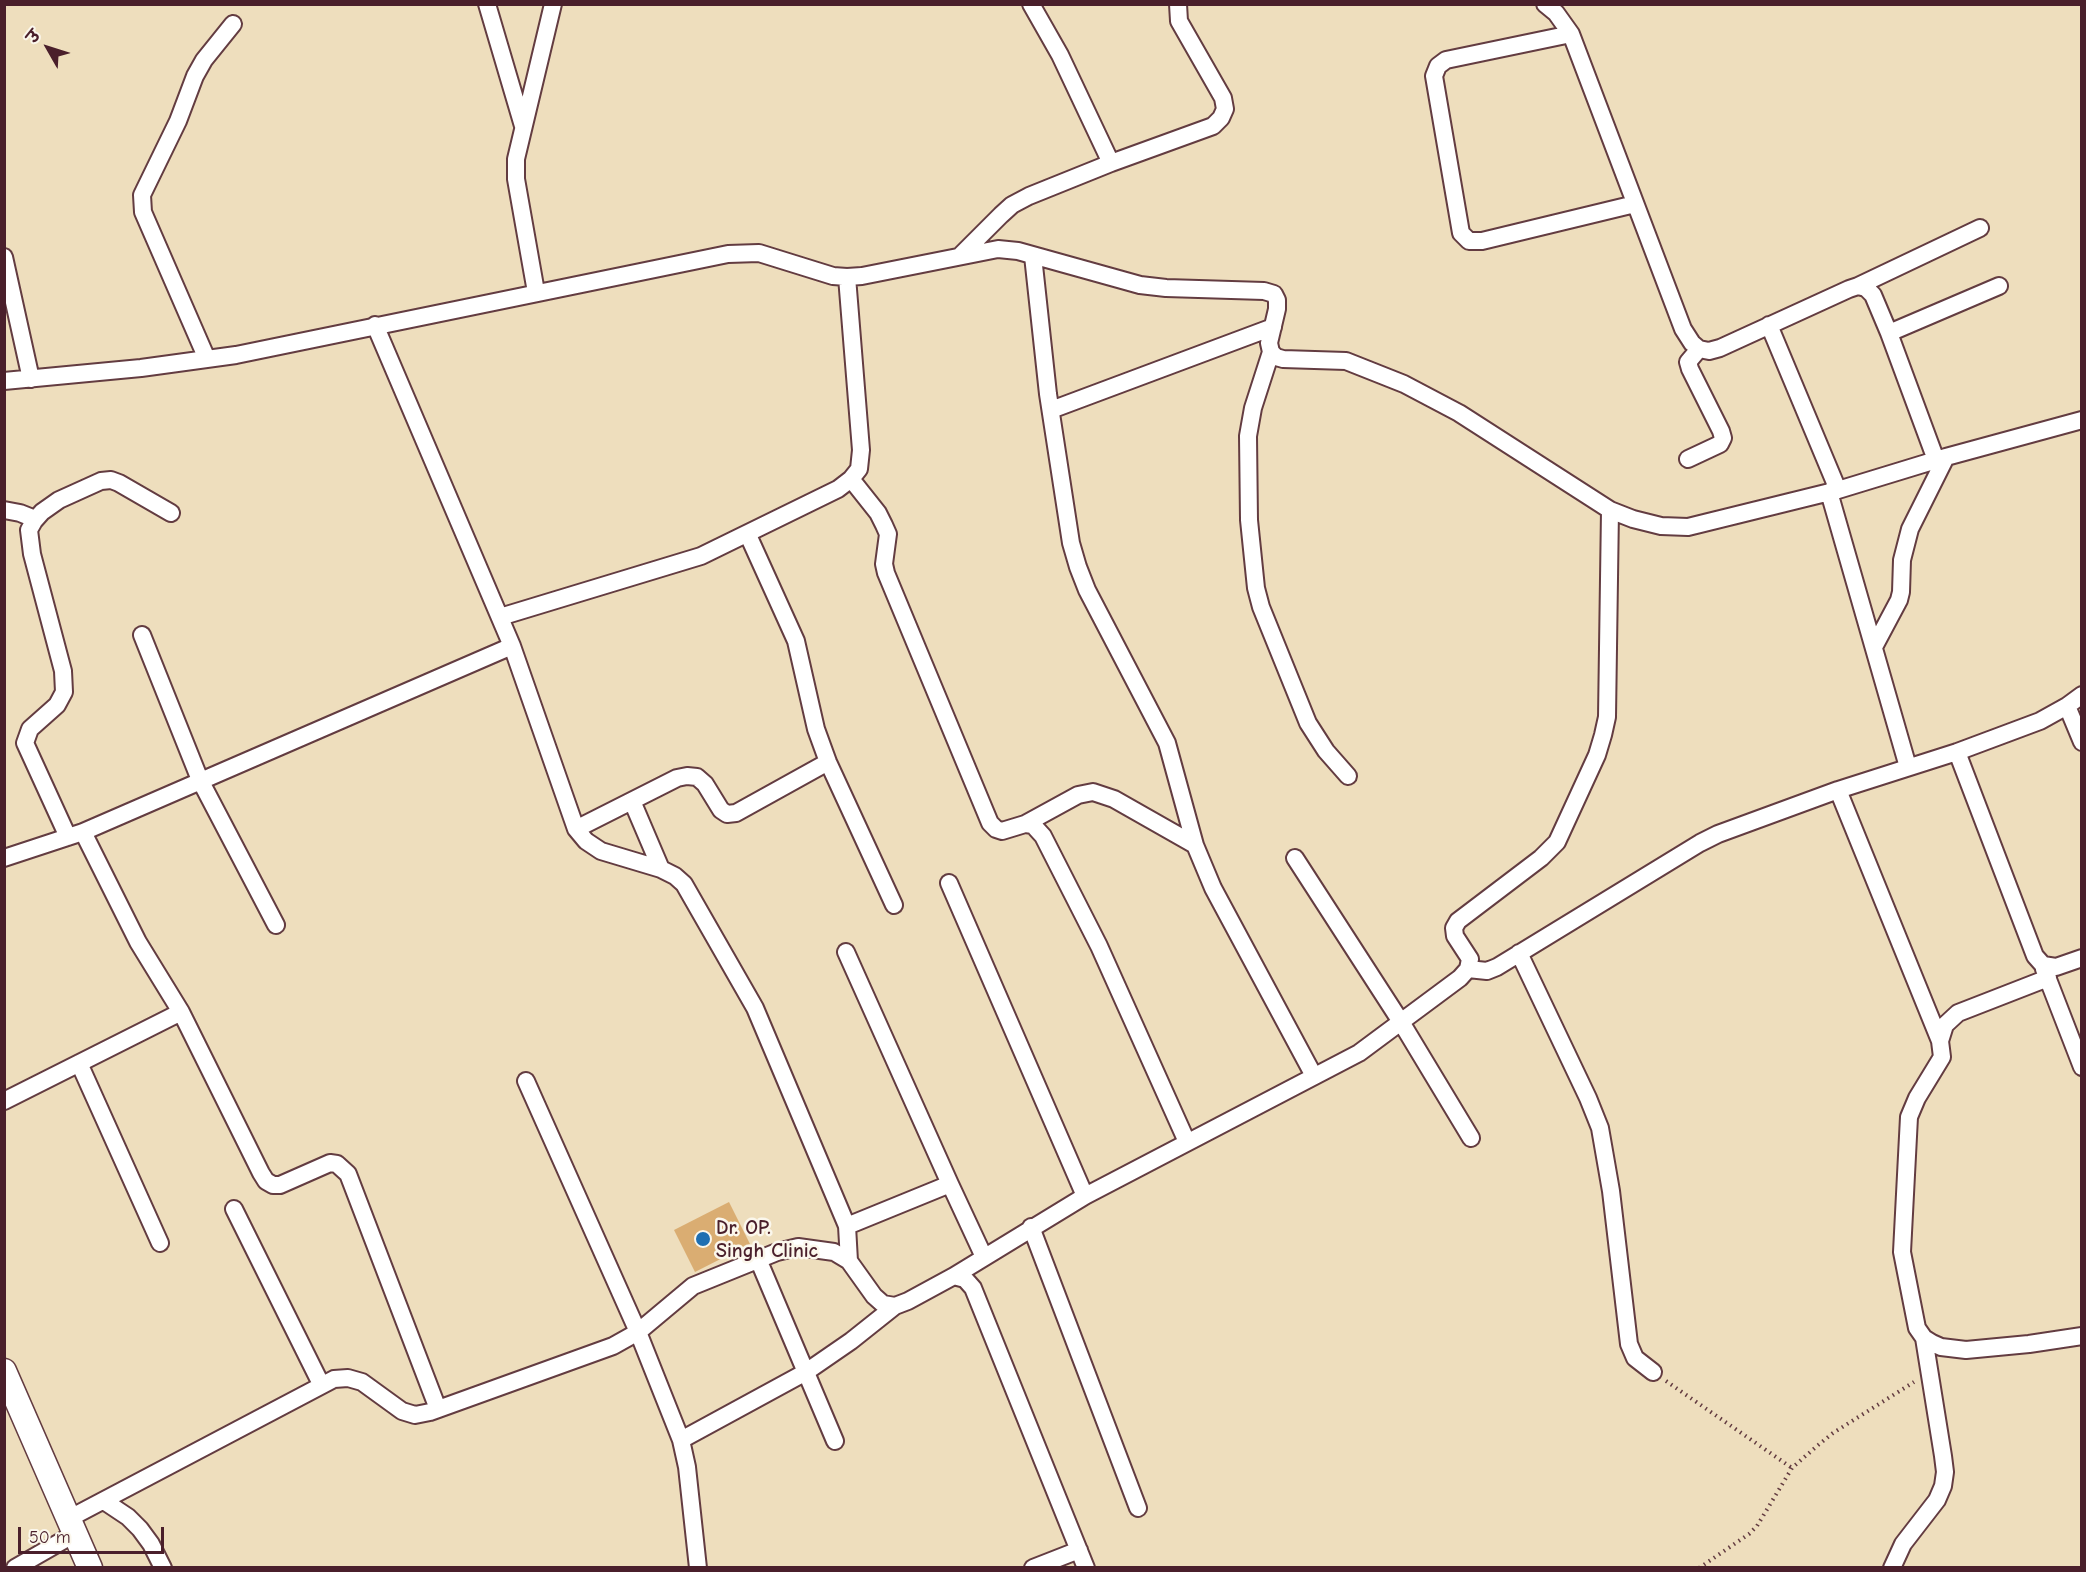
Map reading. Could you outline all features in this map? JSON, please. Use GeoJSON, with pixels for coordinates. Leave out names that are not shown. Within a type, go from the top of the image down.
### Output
{"type":"FeatureCollection","features":[{"type":"Feature","properties":{"kind":"street"},"geometry":{"type":"LineString","coordinates":[[487,4],[523,126]]}},
{"type":"Feature","properties":{"kind":"street"},"geometry":{"type":"LineString","coordinates":[[536,292],[515,169],[523,126],[553,4]]}},
{"type":"Feature","properties":{"kind":"street"},"geometry":{"type":"LineString","coordinates":[[1031,4],[1059,55],[1111,162]]}},
{"type":"Feature","properties":{"kind":"street"},"geometry":{"type":"LineString","coordinates":[[960,256],[1012,205],[1029,196],[1111,162],[1213,126],[1221,118],[1225,109],[1223,98],[1179,21],[1178,4]]}},
{"type":"Feature","properties":{"kind":"street"},"geometry":{"type":"LineString","coordinates":[[1545,4],[1556,13],[1570,34],[1683,329],[1699,349],[1709,351],[1720,348],[1980,228]]}},
{"type":"Feature","properties":{"kind":"street"},"geometry":{"type":"LineString","coordinates":[[207,359],[142,212],[142,195],[175,129],[195,76],[204,60],[233,24]]}},
{"type":"Feature","properties":{"kind":"street"},"geometry":{"type":"LineString","coordinates":[[1570,34],[1446,60],[1438,66],[1434,76],[1461,233],[1469,241],[1482,241],[1635,204]]}},
{"type":"Feature","properties":{"kind":"street"},"geometry":{"type":"LineString","coordinates":[[4,381],[141,368],[236,355],[536,292],[744,252],[759,253],[833,276],[847,277],[998,249],[1018,251],[1140,285],[1264,291],[1274,294],[1277,309],[1269,343],[1271,352],[1253,408],[1248,436],[1249,520],[1256,588],[1308,723],[1326,751],[1348,776]]}},
{"type":"Feature","properties":{"kind":"street"},"geometry":{"type":"LineString","coordinates":[[4,256],[31,379]]}},
{"type":"Feature","properties":{"kind":"street"},"geometry":{"type":"LineString","coordinates":[[1033,256],[1051,410],[1071,543],[1078,567],[1092,600],[1167,743],[1195,845],[1213,888],[1314,1076]]}},
{"type":"Feature","properties":{"kind":"street"},"geometry":{"type":"LineString","coordinates":[[500,617],[680,564],[748,535],[838,489],[851,479],[859,469],[861,450],[847,277]]}},
{"type":"Feature","properties":{"kind":"street"},"geometry":{"type":"LineString","coordinates":[[1858,286],[1866,288],[1873,295],[1941,459],[1910,530],[1902,560],[1899,600],[1874,647]]}},
{"type":"Feature","properties":{"kind":"street"},"geometry":{"type":"LineString","coordinates":[[1889,333],[1999,286]]}},
{"type":"Feature","properties":{"kind":"street"},"geometry":{"type":"LineString","coordinates":[[1769,325],[1834,491],[1908,768]]}},
{"type":"Feature","properties":{"kind":"street"},"geometry":{"type":"LineString","coordinates":[[375,326],[513,646],[576,829],[586,841],[601,850],[661,869],[684,884],[755,1008],[847,1226],[849,1261]]}},
{"type":"Feature","properties":{"kind":"street"},"geometry":{"type":"LineString","coordinates":[[1051,410],[1273,327]]}},
{"type":"Feature","properties":{"kind":"street"},"geometry":{"type":"LineString","coordinates":[[1688,459],[1720,444],[1723,438],[1690,369],[1691,356],[1699,349]]}},
{"type":"Feature","properties":{"kind":"street"},"geometry":{"type":"LineString","coordinates":[[1271,352],[1284,360],[1346,361],[1427,395],[1610,510],[1661,526],[1688,527],[1834,491],[2082,420]]}},
{"type":"Feature","properties":{"kind":"street"},"geometry":{"type":"LineString","coordinates":[[851,479],[878,513],[888,534],[884,564],[886,573],[986,816],[996,829],[1002,831],[1025,824],[1078,795],[1093,792],[1114,799],[1195,845]]}},
{"type":"Feature","properties":{"kind":"street"},"geometry":{"type":"LineString","coordinates":[[171,513],[111,480],[101,481],[59,500],[35,519],[29,530],[29,541],[63,671],[64,692],[57,705],[30,729],[25,743],[75,835],[181,1012],[266,1181],[273,1185],[280,1185],[330,1163],[337,1164],[348,1174],[438,1409]]}},
{"type":"Feature","properties":{"kind":"street"},"geometry":{"type":"LineString","coordinates":[[4,510],[35,519]]}},
{"type":"Feature","properties":{"kind":"street"},"geometry":{"type":"LineString","coordinates":[[681,1440],[806,1372],[896,1306],[954,1276],[1084,1196],[1359,1053],[1460,978],[1468,969],[1470,959],[1455,936],[1454,928],[1458,921],[1541,858],[1557,842],[1593,764],[1603,735],[1607,717],[1610,510]]}},
{"type":"Feature","properties":{"kind":"street"},"geometry":{"type":"LineString","coordinates":[[748,535],[796,641],[816,729],[828,762],[894,905]]}},
{"type":"Feature","properties":{"kind":"street"},"geometry":{"type":"LineString","coordinates":[[142,635],[200,780],[276,925]]}},
{"type":"Feature","properties":{"kind":"street"},"geometry":{"type":"LineString","coordinates":[[4,858],[75,835],[513,646]]}},
{"type":"Feature","properties":{"kind":"street"},"geometry":{"type":"LineString","coordinates":[[1468,969],[1487,971],[1700,843],[1727,830],[1838,790],[1957,752],[2040,721],[2082,695]]}},
{"type":"Feature","properties":{"kind":"street"},"geometry":{"type":"LineString","coordinates":[[2067,706],[2082,742]]}},
{"type":"Feature","properties":{"kind":"street"},"geometry":{"type":"LineString","coordinates":[[1957,752],[2035,956],[2045,971],[2082,1067]]}},
{"type":"Feature","properties":{"kind":"street"},"geometry":{"type":"LineString","coordinates":[[576,829],[677,778],[687,776],[697,777],[705,784],[721,810],[727,814],[736,813],[828,762]]}},
{"type":"Feature","properties":{"kind":"street"},"geometry":{"type":"LineString","coordinates":[[1838,790],[1940,1041],[1942,1058],[1917,1098],[1909,1118],[1902,1252],[1914,1317],[1917,1328],[1924,1338],[1945,1472],[1943,1486],[1937,1500],[1903,1544],[1892,1568]]}},
{"type":"Feature","properties":{"kind":"street"},"geometry":{"type":"LineString","coordinates":[[632,801],[661,869]]}},
{"type":"Feature","properties":{"kind":"street"},"geometry":{"type":"LineString","coordinates":[[1025,824],[1033,825],[1043,836],[1099,946],[1187,1142]]}},
{"type":"Feature","properties":{"kind":"street"},"geometry":{"type":"LineString","coordinates":[[1295,858],[1401,1022],[1471,1138]]}},
{"type":"Feature","properties":{"kind":"street"},"geometry":{"type":"LineString","coordinates":[[949,884],[1084,1196]]}},
{"type":"Feature","properties":{"kind":"street"},"geometry":{"type":"LineString","coordinates":[[846,952],[984,1257]]}},
{"type":"Feature","properties":{"kind":"street"},"geometry":{"type":"LineString","coordinates":[[1519,953],[1600,1128],[1614,1213],[1629,1344],[1635,1358],[1653,1372]]}},
{"type":"Feature","properties":{"kind":"street"},"geometry":{"type":"LineString","coordinates":[[1940,1041],[1945,1025],[1958,1013],[2045,971],[2082,958]]}},
{"type":"Feature","properties":{"kind":"street"},"geometry":{"type":"LineString","coordinates":[[4,1101],[181,1012]]}},
{"type":"Feature","properties":{"kind":"street"},"geometry":{"type":"LineString","coordinates":[[79,1064],[160,1243]]}},
{"type":"Feature","properties":{"kind":"street"},"geometry":{"type":"LineString","coordinates":[[526,1081],[638,1332],[681,1440],[687,1467],[698,1568]]}},
{"type":"Feature","properties":{"kind":"street"},"geometry":{"type":"LineString","coordinates":[[847,1226],[950,1184]]}},
{"type":"Feature","properties":{"kind":"street"},"geometry":{"type":"LineString","coordinates":[[234,1209],[321,1384]]}},
{"type":"Feature","properties":{"kind":"street"},"geometry":{"type":"LineString","coordinates":[[1031,1227],[1138,1508]]}},
{"type":"Feature","properties":{"kind":"street"},"geometry":{"type":"LineString","coordinates":[[15,1568],[73,1526],[104,1500],[334,1379],[348,1378],[362,1382],[402,1411],[415,1415],[438,1409],[613,1346],[638,1332],[693,1286],[758,1259],[798,1247],[834,1252],[849,1261],[874,1296],[883,1304],[896,1306]]}},
{"type":"Feature","properties":{"kind":"street"},"geometry":{"type":"LineString","coordinates":[[758,1259],[835,1442]]}},
{"type":"Feature","properties":{"kind":"street"},"geometry":{"type":"LineString","coordinates":[[954,1276],[965,1279],[973,1288],[1086,1568]]}},
{"type":"Feature","properties":{"kind":"street"},"geometry":{"type":"LineString","coordinates":[[1924,1338],[1941,1347],[1966,1350],[2082,1336]]}},
{"type":"Feature","properties":{"kind":"street"},"geometry":{"type":"LineString","coordinates":[[4,1371],[90,1568]]}},
{"type":"Feature","properties":{"kind":"street"},"geometry":{"type":"LineString","coordinates":[[104,1500],[140,1528],[163,1568]]}},
{"type":"Feature","properties":{"kind":"street"},"geometry":{"type":"LineString","coordinates":[[1033,1568],[1079,1550]]}},
{"type":"Feature","properties":{"kind":"path"},"geometry":{"type":"LineString","coordinates":[[1653,1372],[1792,1468]]}},
{"type":"Feature","properties":{"kind":"path"},"geometry":{"type":"LineString","coordinates":[[1699,1568],[1757,1526],[1792,1468],[1833,1433],[1929,1372]]}},
{"type":"Feature","properties":{"kind":"building"},"geometry":{"type":"Polygon","coordinates":[[[729,1202],[750,1244],[695,1272],[674,1230],[729,1202]]]}},
{"type":"Feature","properties":{"kind":"place","name":"Dr. OP. Singh Clinic"},"geometry":{"type":"Point","coordinates":[703,1239]}}]}
